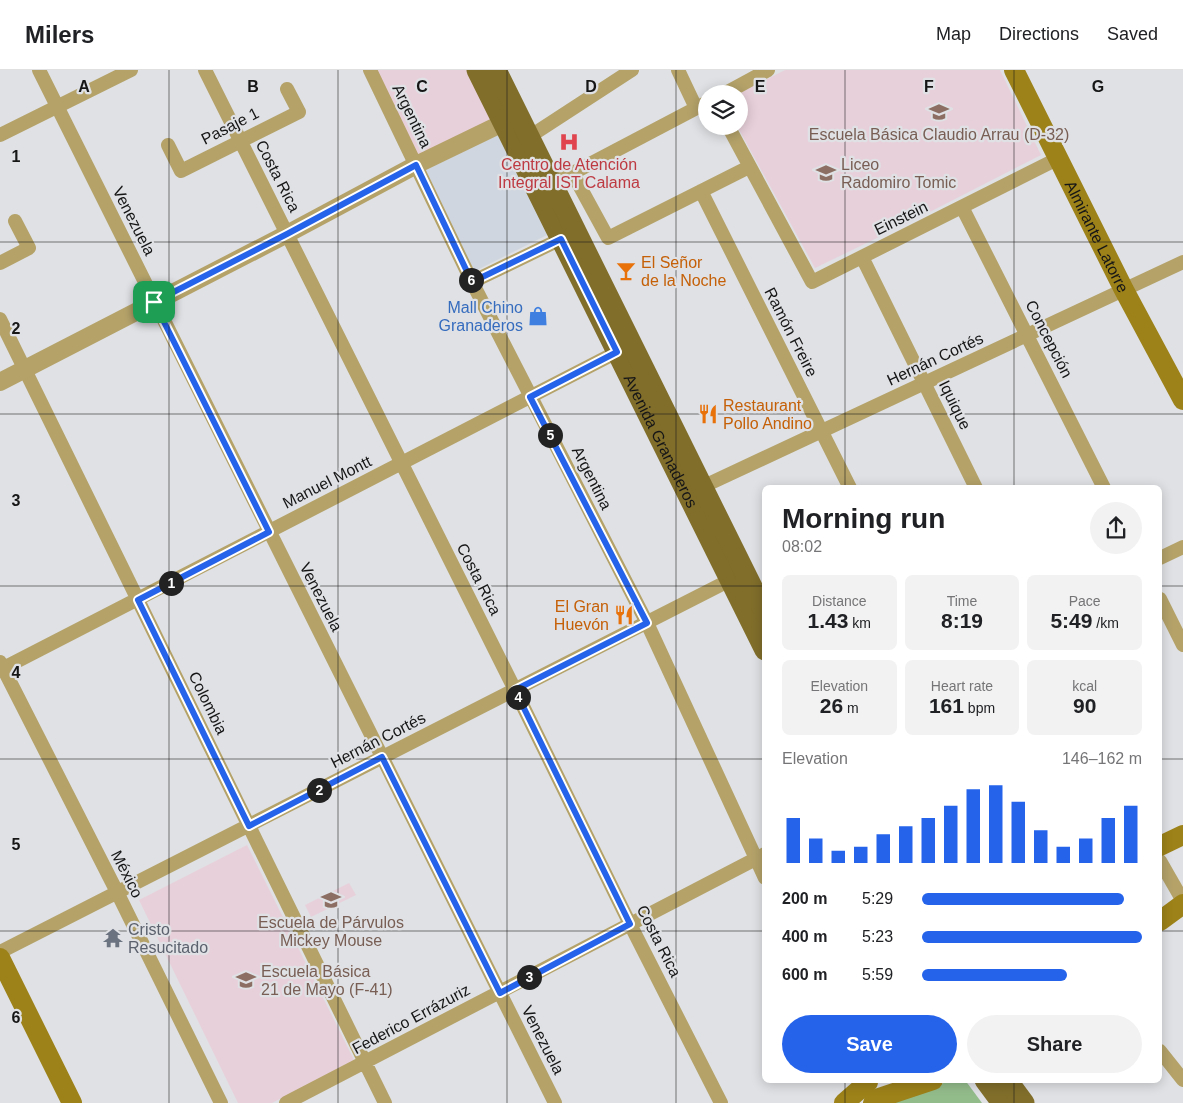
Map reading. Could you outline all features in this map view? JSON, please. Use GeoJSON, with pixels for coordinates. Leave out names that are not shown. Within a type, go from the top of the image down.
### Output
{"type":"FeatureCollection","features":[{"type":"Feature","properties":{"kind":"main road","name":"Avenida Granaderos"},"geometry":{"type":"LineString","coordinates":[[477,70],[511,119],[529,137],[702,486],[762,642]]}},
{"type":"Feature","properties":{"kind":"main road","name":"Avenida Granaderos"},"geometry":{"type":"LineString","coordinates":[[496,70],[511,119],[561,239],[617,352],[737,576],[762,609]]}},
{"type":"Feature","properties":{"kind":"main road","name":"Almirante Latorre"},"geometry":{"type":"LineString","coordinates":[[1014,70],[1124,290],[1183,400]]}},
{"type":"Feature","properties":{"kind":"main road"},"geometry":{"type":"LineString","coordinates":[[1162,845],[1183,835]]}},
{"type":"Feature","properties":{"kind":"main road"},"geometry":{"type":"LineString","coordinates":[[1162,919],[1183,903]]}},
{"type":"Feature","properties":{"kind":"main road"},"geometry":{"type":"LineString","coordinates":[[0,958],[72,1103]]}},
{"type":"Feature","properties":{"kind":"main road"},"geometry":{"type":"LineString","coordinates":[[0,986],[58,1103]]}},
{"type":"Feature","properties":{"kind":"main road"},"geometry":{"type":"LineString","coordinates":[[844,1103],[873,1091],[915,1083]]}},
{"type":"Feature","properties":{"kind":"main road"},"geometry":{"type":"LineString","coordinates":[[987,1083],[1002,1103]]}},
{"type":"Feature","properties":{"kind":"main road"},"geometry":{"type":"LineString","coordinates":[[1009,1083],[1024,1103]]}},
{"type":"Feature","properties":{"kind":"street","name":"Venezuela"},"geometry":{"type":"LineString","coordinates":[[39,70],[555,1103]]}},
{"type":"Feature","properties":{"kind":"street"},"geometry":{"type":"LineString","coordinates":[[0,135],[132,70]]}},
{"type":"Feature","properties":{"kind":"street","name":"Costa Rica"},"geometry":{"type":"LineString","coordinates":[[205,70],[721,1103]]}},
{"type":"Feature","properties":{"kind":"street","name":"Argentina"},"geometry":{"type":"LineString","coordinates":[[370,70],[472,282],[647,623],[760,856]]}},
{"type":"Feature","properties":{"kind":"street"},"geometry":{"type":"LineString","coordinates":[[529,137],[632,70]]}},
{"type":"Feature","properties":{"kind":"street"},"geometry":{"type":"LineString","coordinates":[[678,70],[698,101]]}},
{"type":"Feature","properties":{"kind":"street"},"geometry":{"type":"LineString","coordinates":[[740,85],[768,70]]}},
{"type":"Feature","properties":{"kind":"street","name":"Pasaje 1"},"geometry":{"type":"LineString","coordinates":[[168,144],[181,170],[299,112],[287,90]]}},
{"type":"Feature","properties":{"kind":"street"},"geometry":{"type":"LineString","coordinates":[[552,184],[698,108]]}},
{"type":"Feature","properties":{"kind":"street"},"geometry":{"type":"LineString","coordinates":[[0,382],[287,234],[416,165],[511,119]]}},
{"type":"Feature","properties":{"kind":"street"},"geometry":{"type":"LineString","coordinates":[[572,174],[608,238],[749,167],[733,135]]}},
{"type":"Feature","properties":{"kind":"street","name":"Einstein"},"geometry":{"type":"LineString","coordinates":[[749,167],[812,282],[1059,158]]}},
{"type":"Feature","properties":{"kind":"street","name":"Ramón Freire"},"geometry":{"type":"LineString","coordinates":[[701,191],[848,485]]}},
{"type":"Feature","properties":{"kind":"street","name":"Concepción"},"geometry":{"type":"LineString","coordinates":[[962,207],[1102,485]]}},
{"type":"Feature","properties":{"kind":"street"},"geometry":{"type":"LineString","coordinates":[[0,263],[29,248],[15,221]]}},
{"type":"Feature","properties":{"kind":"street"},"geometry":{"type":"LineString","coordinates":[[472,282],[561,239]]}},
{"type":"Feature","properties":{"kind":"street","name":"Iquique"},"geometry":{"type":"LineString","coordinates":[[862,257],[975,485]]}},
{"type":"Feature","properties":{"kind":"street","name":"Hernán Cortés"},"geometry":{"type":"LineString","coordinates":[[702,486],[1183,262]]}},
{"type":"Feature","properties":{"kind":"street","name":"Colombia"},"geometry":{"type":"LineString","coordinates":[[0,319],[385,1103]]}},
{"type":"Feature","properties":{"kind":"street","name":"Manuel Montt"},"geometry":{"type":"LineString","coordinates":[[1,667],[138,600],[617,352]]}},
{"type":"Feature","properties":{"kind":"street"},"geometry":{"type":"LineString","coordinates":[[1162,557],[1183,547]]}},
{"type":"Feature","properties":{"kind":"street","name":"Hernán Cortés"},"geometry":{"type":"LineString","coordinates":[[0,952],[737,576]]}},
{"type":"Feature","properties":{"kind":"street"},"geometry":{"type":"LineString","coordinates":[[1162,603],[1183,645]]}},
{"type":"Feature","properties":{"kind":"street","name":"México"},"geometry":{"type":"LineString","coordinates":[[1,667],[117,892],[221,1103]]}},
{"type":"Feature","properties":{"kind":"street","name":"Federico Errázuriz"},"geometry":{"type":"LineString","coordinates":[[286,1103],[760,856]]}},
{"type":"Feature","properties":{"kind":"street"},"geometry":{"type":"LineString","coordinates":[[1162,865],[1183,903]]}},
{"type":"Feature","properties":{"kind":"street"},"geometry":{"type":"LineString","coordinates":[[1162,1054],[1183,1080]]}},
{"type":"Feature","properties":{"kind":"shaded area"},"geometry":{"type":"Polygon","coordinates":[[[374,70],[470,70],[496,119],[417,159],[374,70]]]}},
{"type":"Feature","properties":{"kind":"shaded area"},"geometry":{"type":"Polygon","coordinates":[[[785,70],[1000,70],[1041,155],[815,268],[742,135],[748,135],[748,89],[785,70]]]}},
{"type":"Feature","properties":{"kind":"shaded area"},"geometry":{"type":"Polygon","coordinates":[[[500,133],[549,234],[473,272],[422,172],[500,133]]]}},
{"type":"Feature","properties":{"kind":"shaded area","name":"Escuela Básica 21 de Mayo (F-41)"},"geometry":{"type":"Polygon","coordinates":[[[247,845],[354,1060],[272,1103],[238,1103],[139,900],[247,845]]]}},
{"type":"Feature","properties":{"kind":"shaded area","name":"Escuela de Párvulos Mickey Mouse"},"geometry":{"type":"Polygon","coordinates":[[[349,883],[356,895],[311,917],[305,905],[349,883]]]}},
{"type":"Feature","properties":{"kind":"green space"},"geometry":{"type":"Polygon","coordinates":[[[943,1083],[967,1083],[982,1103],[893,1103],[943,1083]]]}},
{"type":"Feature","properties":{"kind":"place","name":"Escuela Básica Claudio Arrau (D-32)"},"geometry":{"type":"Point","coordinates":[939,112]}},
{"type":"Feature","properties":{"kind":"place","name":"Centro de Atención Integral IST Calama"},"geometry":{"type":"Point","coordinates":[569,142]}},
{"type":"Feature","properties":{"kind":"place","name":"Liceo Radomiro Tomic"},"geometry":{"type":"Point","coordinates":[826,173]}},
{"type":"Feature","properties":{"kind":"place","name":"El Señor de la Noche"},"geometry":{"type":"Point","coordinates":[626,271]}},
{"type":"Feature","properties":{"kind":"place","name":"Mall Chino Granaderos"},"geometry":{"type":"Point","coordinates":[538,316]}},
{"type":"Feature","properties":{"kind":"place","name":"Restaurant Pollo Andino"},"geometry":{"type":"Point","coordinates":[708,414]}},
{"type":"Feature","properties":{"kind":"place","name":"El Gran Huevón"},"geometry":{"type":"Point","coordinates":[624,615]}},
{"type":"Feature","properties":{"kind":"place","name":"Escuela de Párvulos Mickey Mouse"},"geometry":{"type":"Point","coordinates":[331,900]}},
{"type":"Feature","properties":{"kind":"place","name":"Cristo Resucitado"},"geometry":{"type":"Point","coordinates":[113,938]}},
{"type":"Feature","properties":{"kind":"place","name":"Escuela Básica 21 de Mayo (F-41)"},"geometry":{"type":"Point","coordinates":[246,980]}},
{"type":"Feature","properties":{"kind":"route"},"geometry":{"type":"LineString","coordinates":[[416,165],[472,282],[561,239],[617,352],[530,397],[647,623],[515,690],[630,924],[500,993],[382,757],[249,826],[138,600],[269,532],[154,302],[416,165]]}}]}
